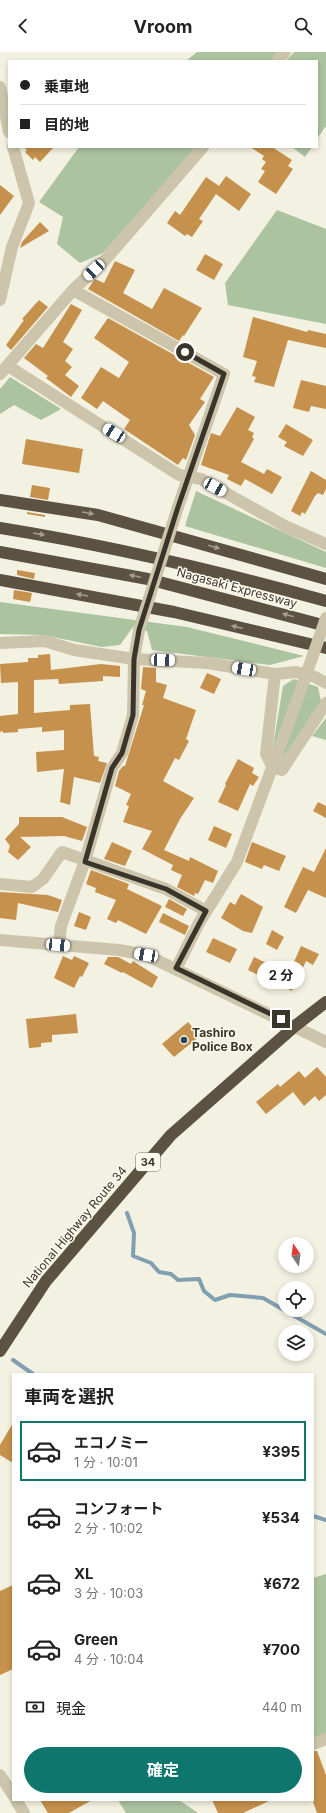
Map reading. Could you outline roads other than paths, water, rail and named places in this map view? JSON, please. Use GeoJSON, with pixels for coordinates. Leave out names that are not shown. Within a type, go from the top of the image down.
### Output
{"type":"FeatureCollection","features":[{"type":"Feature","properties":{"kind":"highway"},"geometry":{"type":"LineString","coordinates":[[0,500],[98,515],[326,579]]}},
{"type":"Feature","properties":{"kind":"highway","name":"Nagasaki Expressway"},"geometry":{"type":"LineString","coordinates":[[0,528],[155,557],[326,601]]}},
{"type":"Feature","properties":{"kind":"highway","name":"Nagasaki Expressway"},"geometry":{"type":"LineString","coordinates":[[0,552],[148,579],[326,626]]}},
{"type":"Feature","properties":{"kind":"highway"},"geometry":{"type":"LineString","coordinates":[[0,580],[174,612],[326,648]]}},
{"type":"Feature","properties":{"kind":"highway"},"geometry":{"type":"LineString","coordinates":[[275,636],[326,655]]}},
{"type":"Feature","properties":{"kind":"highway","name":"National Highway Route 34"},"geometry":{"type":"LineString","coordinates":[[0,1351],[46,1281],[172,1135],[295,1026],[326,1002]]}},
{"type":"Feature","properties":{"kind":"street"},"geometry":{"type":"LineString","coordinates":[[278,60],[285,52]]}},
{"type":"Feature","properties":{"kind":"street"},"geometry":{"type":"LineString","coordinates":[[0,87],[8,127]]}},
{"type":"Feature","properties":{"kind":"street"},"geometry":{"type":"LineString","coordinates":[[0,300],[12,247],[29,203],[13,148]]}},
{"type":"Feature","properties":{"kind":"street"},"geometry":{"type":"LineString","coordinates":[[202,148],[105,260],[73,290],[4,370],[179,475],[201,479],[285,526],[325,540]]}},
{"type":"Feature","properties":{"kind":"street"},"geometry":{"type":"LineString","coordinates":[[58,945],[61,926],[85,862],[112,768],[122,753],[133,715],[134,659],[139,630],[178,507],[224,374],[73,290]]}},
{"type":"Feature","properties":{"kind":"street"},"geometry":{"type":"LineString","coordinates":[[176,968],[206,911],[237,862],[273,768],[326,618]]}},
{"type":"Feature","properties":{"kind":"street"},"geometry":{"type":"LineString","coordinates":[[0,643],[45,641],[74,650],[134,659],[207,663],[275,674],[296,672],[316,677],[326,683]]}},
{"type":"Feature","properties":{"kind":"street"},"geometry":{"type":"LineString","coordinates":[[273,768],[266,754],[275,674]]}},
{"type":"Feature","properties":{"kind":"street"},"geometry":{"type":"LineString","coordinates":[[273,768],[282,770],[326,703]]}},
{"type":"Feature","properties":{"kind":"street"},"geometry":{"type":"LineString","coordinates":[[0,884],[32,887],[43,879],[62,852],[85,862],[166,889],[206,911]]}},
{"type":"Feature","properties":{"kind":"street"},"geometry":{"type":"LineString","coordinates":[[0,940],[118,950],[146,955],[176,968],[326,1042]]}},
{"type":"Feature","properties":{"kind":"street"},"geometry":{"type":"LineString","coordinates":[[314,1744],[326,1739]]}},
{"type":"Feature","properties":{"kind":"street"},"geometry":{"type":"LineString","coordinates":[[0,1775],[12,1793]]}},
{"type":"Feature","properties":{"kind":"street"},"geometry":{"type":"LineString","coordinates":[[17,1801],[24,1813]]}},
{"type":"Feature","properties":{"kind":"waterway"},"geometry":{"type":"LineString","coordinates":[[127,1213],[134,1233],[133,1256],[151,1263],[159,1272],[171,1274],[178,1280],[199,1279],[204,1291],[215,1300],[230,1295],[263,1298],[326,1334]]}},
{"type":"Feature","properties":{"kind":"waterway"},"geometry":{"type":"LineString","coordinates":[[13,1360],[32,1373]]}},
{"type":"Feature","properties":{"kind":"waterway"},"geometry":{"type":"LineString","coordinates":[[314,1516],[326,1520]]}},
{"type":"Feature","properties":{"kind":"place","name":"Tashiro Police Box"},"geometry":{"type":"Point","coordinates":[184,1040]}}]}
